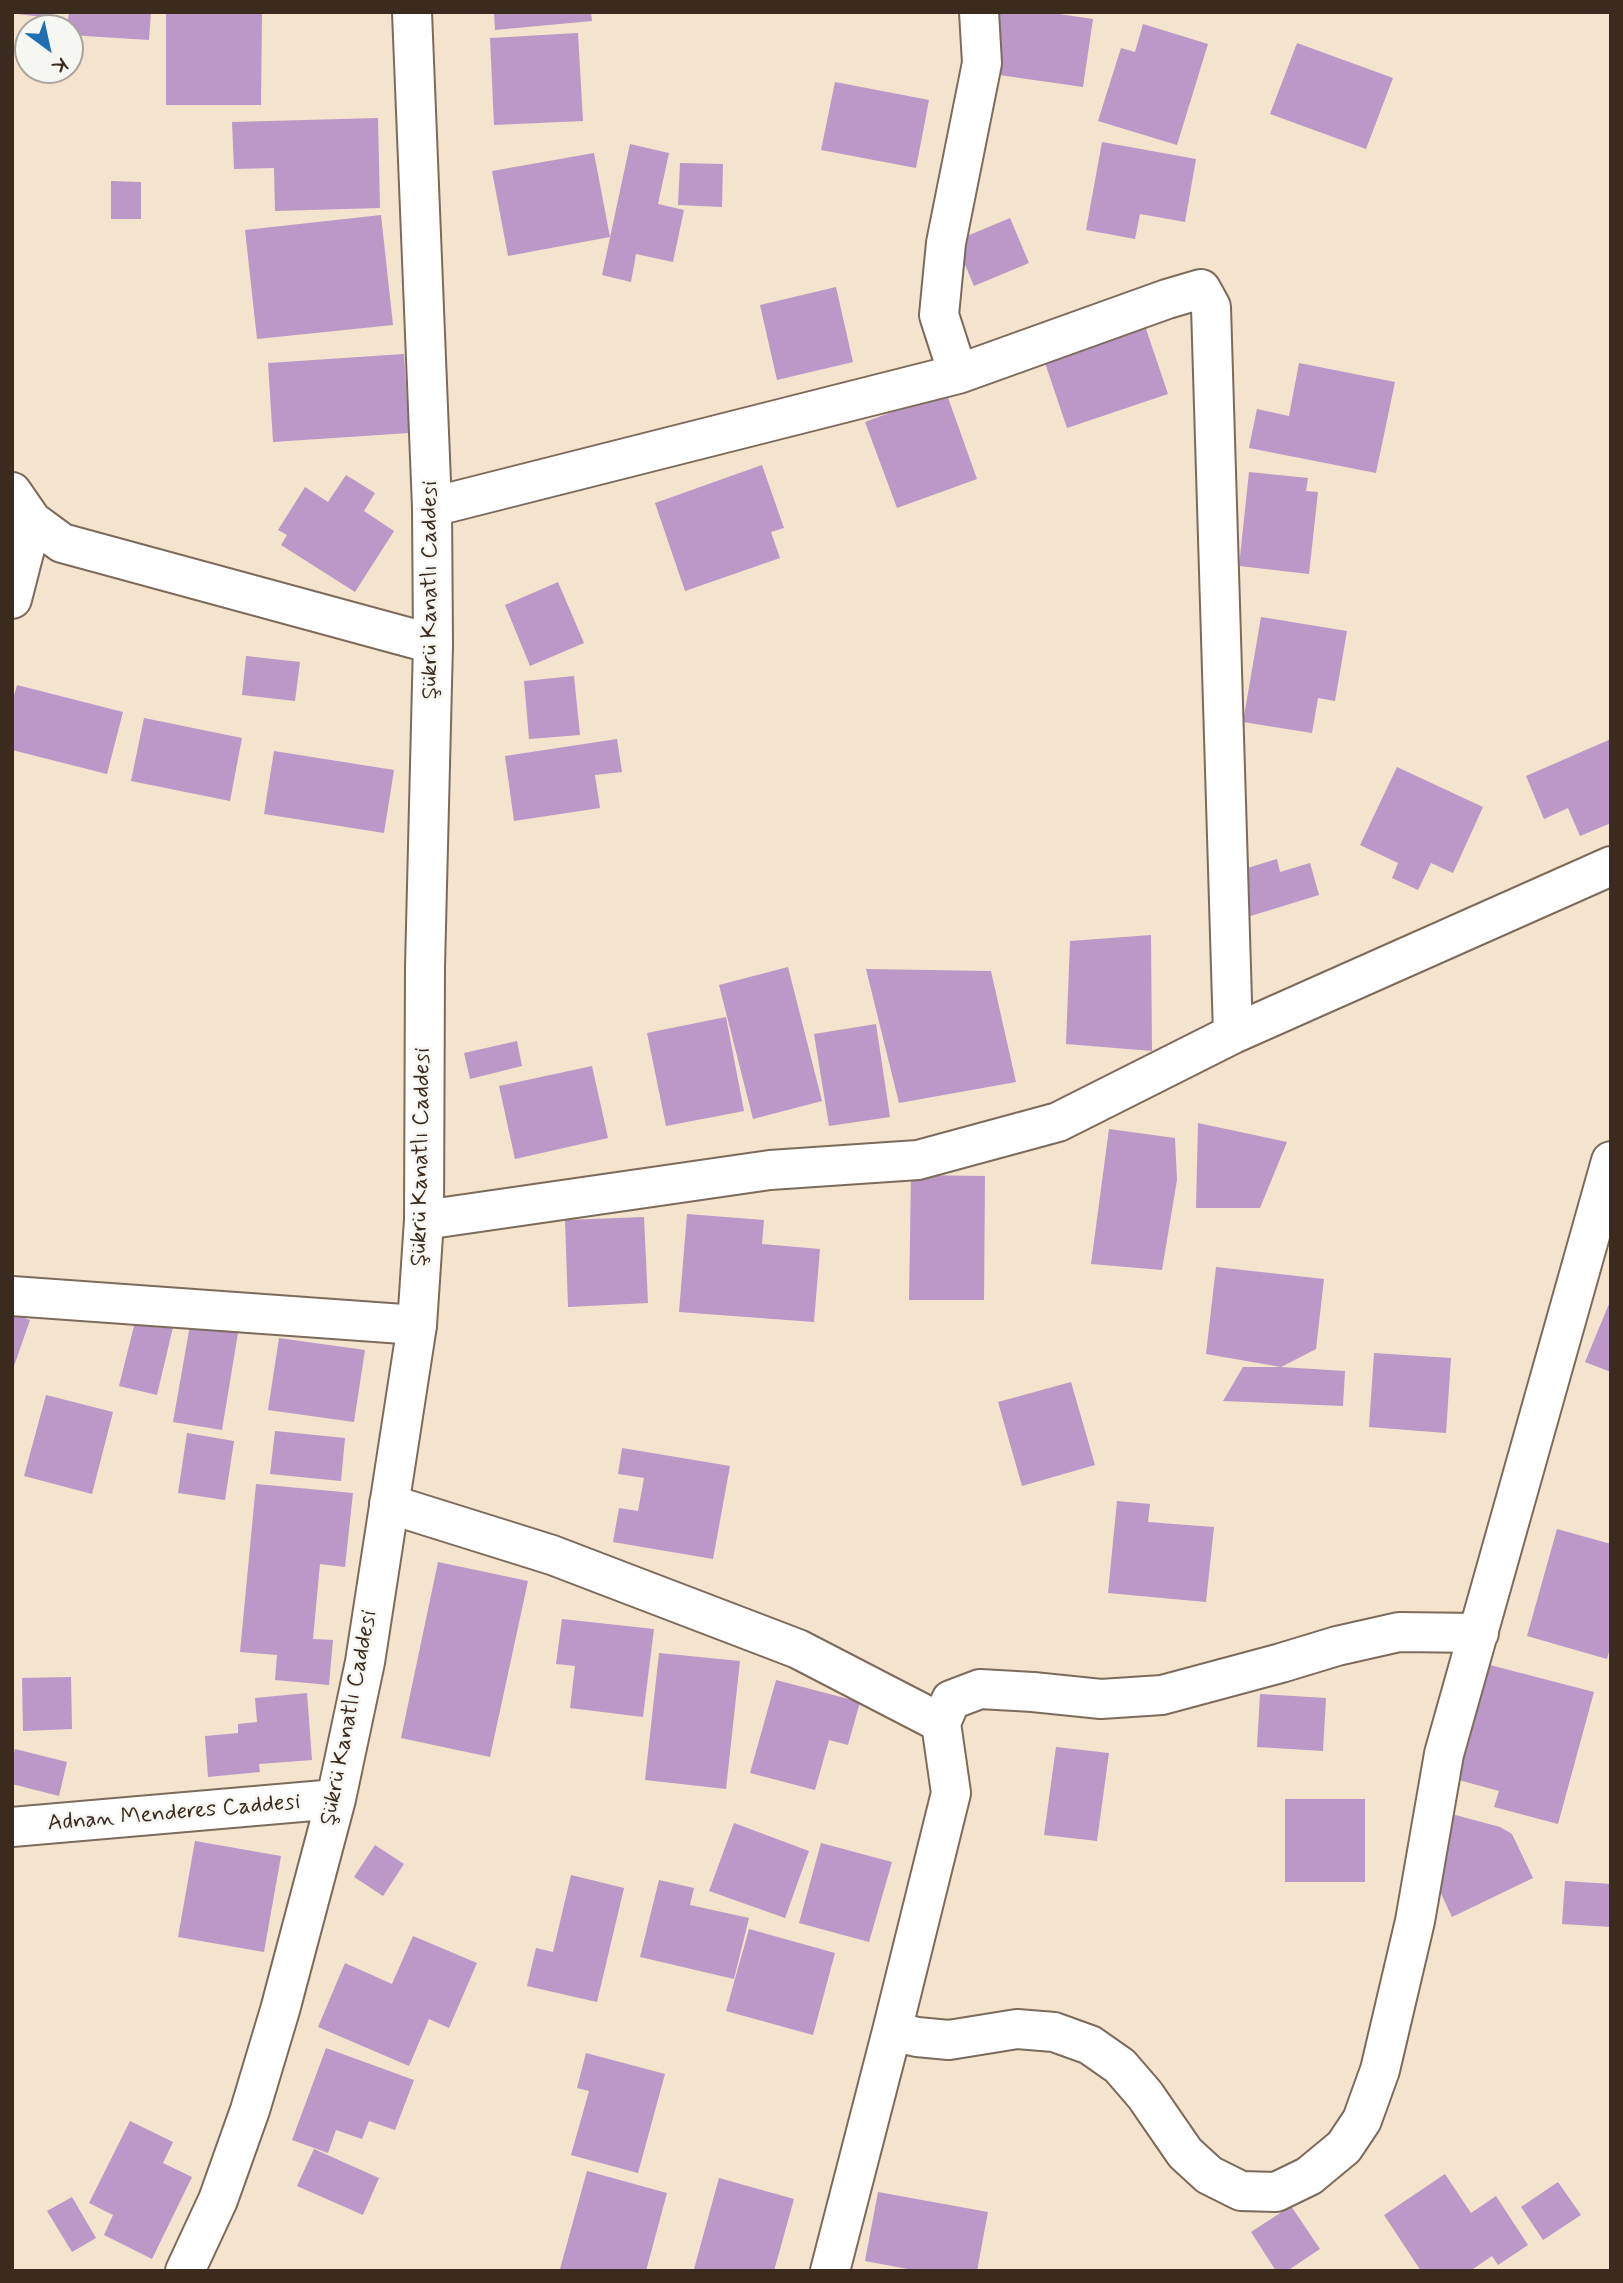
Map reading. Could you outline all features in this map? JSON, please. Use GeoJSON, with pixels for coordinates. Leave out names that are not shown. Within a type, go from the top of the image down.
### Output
{"type":"FeatureCollection","features":[{"type":"Feature","properties":{"kind":"street","name":"Şükrü Kanatlı Caddesi"},"geometry":{"type":"LineString","coordinates":[[185,2271],[218,2200],[250,2110],[281,2010],[337,1799],[365,1662],[417,1325],[424,1220],[425,967],[433,644],[432,507],[412,12]]}},
{"type":"Feature","properties":{"kind":"street"},"geometry":{"type":"LineString","coordinates":[[958,374],[939,316],[946,243],[982,63],[979,12]]}},
{"type":"Feature","properties":{"kind":"street"},"geometry":{"type":"LineString","coordinates":[[432,507],[958,374],[1201,289],[1211,307],[1233,1034]]}},
{"type":"Feature","properties":{"kind":"street"},"geometry":{"type":"LineString","coordinates":[[22,507],[62,542],[433,644]]}},
{"type":"Feature","properties":{"kind":"street"},"geometry":{"type":"LineString","coordinates":[[12,599],[22,507]]}},
{"type":"Feature","properties":{"kind":"street"},"geometry":{"type":"LineString","coordinates":[[424,1220],[770,1170],[918,1160],[1058,1122],[1233,1034],[1607,873]]}},
{"type":"Feature","properties":{"kind":"street"},"geometry":{"type":"LineString","coordinates":[[892,2032],[917,2038],[949,2040],[1017,2029],[1054,2032],[1090,2045],[1121,2066],[1153,2105],[1185,2153],[1209,2175],[1241,2191],[1276,2192],[1309,2176],[1344,2147],[1362,2120],[1380,2070],[1415,1921],[1444,1754],[1611,1161]]}},
{"type":"Feature","properties":{"kind":"street"},"geometry":{"type":"LineString","coordinates":[[12,1296],[417,1325]]}},
{"type":"Feature","properties":{"kind":"street"},"geometry":{"type":"LineString","coordinates":[[389,1504],[552,1555],[798,1649],[940,1723]]}},
{"type":"Feature","properties":{"kind":"street"},"geometry":{"type":"LineString","coordinates":[[830,2271],[951,1793],[940,1723],[951,1700],[980,1689],[1101,1699],[1162,1695],[1337,1646],[1399,1632],[1479,1633]]}},
{"type":"Feature","properties":{"kind":"street","name":"Adnan Menderes Caddesi"},"geometry":{"type":"LineString","coordinates":[[12,1827],[337,1799]]}},
{"type":"Feature","properties":{"kind":"building"},"geometry":{"type":"Polygon","coordinates":[[[17,12],[52,12],[52,14],[17,12]]]}},
{"type":"Feature","properties":{"kind":"building"},"geometry":{"type":"Polygon","coordinates":[[[151,12],[149,40],[84,36],[84,14],[69,14],[151,12]]]}},
{"type":"Feature","properties":{"kind":"building"},"geometry":{"type":"Polygon","coordinates":[[[166,12],[262,12],[261,105],[166,105],[166,12]]]}},
{"type":"Feature","properties":{"kind":"building"},"geometry":{"type":"Polygon","coordinates":[[[494,12],[591,12],[592,21],[495,30],[494,12]]]}},
{"type":"Feature","properties":{"kind":"building"},"geometry":{"type":"Polygon","coordinates":[[[995,12],[1046,12],[1093,19],[1083,87],[985,73],[995,12]]]}},
{"type":"Feature","properties":{"kind":"building"},"geometry":{"type":"Polygon","coordinates":[[[1143,24],[1208,44],[1177,145],[1098,121],[1121,48],[1135,52],[1143,24]]]}},
{"type":"Feature","properties":{"kind":"building"},"geometry":{"type":"Polygon","coordinates":[[[578,33],[583,121],[494,125],[490,38],[578,33]]]}},
{"type":"Feature","properties":{"kind":"building"},"geometry":{"type":"Polygon","coordinates":[[[1297,43],[1393,78],[1366,149],[1270,114],[1297,43]]]}},
{"type":"Feature","properties":{"kind":"building"},"geometry":{"type":"Polygon","coordinates":[[[835,82],[929,100],[916,168],[821,150],[835,82]]]}},
{"type":"Feature","properties":{"kind":"building"},"geometry":{"type":"Polygon","coordinates":[[[378,118],[380,208],[275,211],[274,168],[234,169],[232,122],[378,118]]]}},
{"type":"Feature","properties":{"kind":"building"},"geometry":{"type":"Polygon","coordinates":[[[1102,142],[1196,159],[1185,222],[1140,214],[1135,239],[1086,230],[1102,142]]]}},
{"type":"Feature","properties":{"kind":"building"},"geometry":{"type":"Polygon","coordinates":[[[630,144],[669,153],[658,204],[684,210],[673,262],[636,254],[631,282],[602,275],[630,144]]]}},
{"type":"Feature","properties":{"kind":"building"},"geometry":{"type":"Polygon","coordinates":[[[594,153],[610,237],[508,256],[492,171],[594,153]]]}},
{"type":"Feature","properties":{"kind":"building"},"geometry":{"type":"Polygon","coordinates":[[[680,163],[723,164],[722,207],[678,205],[680,163]]]}},
{"type":"Feature","properties":{"kind":"building"},"geometry":{"type":"Polygon","coordinates":[[[111,181],[141,182],[141,219],[111,219],[111,181]]]}},
{"type":"Feature","properties":{"kind":"building"},"geometry":{"type":"Polygon","coordinates":[[[381,215],[393,325],[257,339],[245,230],[381,215]]]}},
{"type":"Feature","properties":{"kind":"building"},"geometry":{"type":"Polygon","coordinates":[[[1010,218],[1029,263],[974,286],[955,241],[1010,218]]]}},
{"type":"Feature","properties":{"kind":"building"},"geometry":{"type":"Polygon","coordinates":[[[836,287],[853,362],[777,380],[760,305],[836,287]]]}},
{"type":"Feature","properties":{"kind":"building"},"geometry":{"type":"Polygon","coordinates":[[[1141,314],[1168,394],[1067,428],[1040,348],[1141,314]]]}},
{"type":"Feature","properties":{"kind":"building"},"geometry":{"type":"Polygon","coordinates":[[[404,354],[409,433],[273,442],[268,363],[404,354]]]}},
{"type":"Feature","properties":{"kind":"building"},"geometry":{"type":"Polygon","coordinates":[[[1299,363],[1395,382],[1376,473],[1249,448],[1257,409],[1289,416],[1299,363]]]}},
{"type":"Feature","properties":{"kind":"building"},"geometry":{"type":"Polygon","coordinates":[[[946,392],[977,479],[897,508],[865,422],[946,392]]]}},
{"type":"Feature","properties":{"kind":"building"},"geometry":{"type":"Polygon","coordinates":[[[762,465],[784,528],[771,532],[780,558],[685,591],[655,503],[762,465]]]}},
{"type":"Feature","properties":{"kind":"building"},"geometry":{"type":"Polygon","coordinates":[[[1249,472],[1308,478],[1306,491],[1318,492],[1309,574],[1239,566],[1249,472]]]}},
{"type":"Feature","properties":{"kind":"building"},"geometry":{"type":"Polygon","coordinates":[[[346,475],[375,493],[364,511],[394,531],[355,592],[281,545],[287,535],[278,530],[305,487],[328,502],[346,475]]]}},
{"type":"Feature","properties":{"kind":"building"},"geometry":{"type":"Polygon","coordinates":[[[558,582],[584,643],[530,666],[505,605],[558,582]]]}},
{"type":"Feature","properties":{"kind":"building"},"geometry":{"type":"Polygon","coordinates":[[[1261,617],[1347,631],[1335,701],[1318,698],[1312,733],[1243,722],[1261,617]]]}},
{"type":"Feature","properties":{"kind":"building"},"geometry":{"type":"Polygon","coordinates":[[[246,656],[300,662],[295,701],[242,695],[246,656]]]}},
{"type":"Feature","properties":{"kind":"building"},"geometry":{"type":"Polygon","coordinates":[[[574,676],[580,735],[529,739],[524,681],[574,676]]]}},
{"type":"Feature","properties":{"kind":"building"},"geometry":{"type":"Polygon","coordinates":[[[17,685],[123,712],[107,774],[12,750],[12,703],[17,685]]]}},
{"type":"Feature","properties":{"kind":"building"},"geometry":{"type":"Polygon","coordinates":[[[144,718],[242,738],[230,801],[131,781],[144,718]]]}},
{"type":"Feature","properties":{"kind":"building"},"geometry":{"type":"Polygon","coordinates":[[[617,739],[622,772],[595,775],[600,808],[514,821],[505,756],[617,739]]]}},
{"type":"Feature","properties":{"kind":"building"},"geometry":{"type":"Polygon","coordinates":[[[1611,739],[1611,823],[1580,836],[1568,808],[1544,819],[1526,776],[1611,739]]]}},
{"type":"Feature","properties":{"kind":"building"},"geometry":{"type":"Polygon","coordinates":[[[274,751],[394,770],[384,833],[264,814],[274,751]]]}},
{"type":"Feature","properties":{"kind":"building"},"geometry":{"type":"Polygon","coordinates":[[[1397,767],[1483,807],[1453,873],[1431,863],[1418,890],[1392,878],[1398,863],[1360,845],[1397,767]]]}},
{"type":"Feature","properties":{"kind":"building"},"geometry":{"type":"Polygon","coordinates":[[[1277,859],[1280,872],[1310,863],[1319,895],[1244,918],[1231,873],[1277,859]]]}},
{"type":"Feature","properties":{"kind":"building"},"geometry":{"type":"Polygon","coordinates":[[[1151,935],[1152,1051],[1066,1044],[1070,941],[1151,935]]]}},
{"type":"Feature","properties":{"kind":"building"},"geometry":{"type":"Polygon","coordinates":[[[788,967],[822,1101],[753,1119],[719,985],[788,967]]]}},
{"type":"Feature","properties":{"kind":"building"},"geometry":{"type":"Polygon","coordinates":[[[866,969],[991,971],[1016,1082],[899,1103],[866,969]]]}},
{"type":"Feature","properties":{"kind":"building"},"geometry":{"type":"Polygon","coordinates":[[[726,1017],[744,1111],[666,1126],[647,1033],[726,1017]]]}},
{"type":"Feature","properties":{"kind":"building"},"geometry":{"type":"Polygon","coordinates":[[[876,1024],[890,1117],[829,1126],[814,1034],[876,1024]]]}},
{"type":"Feature","properties":{"kind":"building"},"geometry":{"type":"Polygon","coordinates":[[[517,1041],[522,1066],[470,1079],[464,1053],[517,1041]]]}},
{"type":"Feature","properties":{"kind":"building"},"geometry":{"type":"Polygon","coordinates":[[[592,1066],[608,1138],[515,1159],[499,1086],[592,1066]]]}},
{"type":"Feature","properties":{"kind":"building"},"geometry":{"type":"Polygon","coordinates":[[[1198,1123],[1287,1142],[1260,1208],[1196,1208],[1198,1123]]]}},
{"type":"Feature","properties":{"kind":"building"},"geometry":{"type":"Polygon","coordinates":[[[1109,1129],[1175,1138],[1177,1180],[1162,1270],[1091,1264],[1109,1129]]]}},
{"type":"Feature","properties":{"kind":"building"},"geometry":{"type":"Polygon","coordinates":[[[911,1175],[985,1176],[984,1300],[909,1300],[911,1175]]]}},
{"type":"Feature","properties":{"kind":"building"},"geometry":{"type":"Polygon","coordinates":[[[687,1214],[764,1220],[762,1244],[820,1249],[814,1322],[679,1312],[687,1214]]]}},
{"type":"Feature","properties":{"kind":"building"},"geometry":{"type":"Polygon","coordinates":[[[644,1217],[648,1303],[568,1307],[565,1220],[644,1217]]]}},
{"type":"Feature","properties":{"kind":"building"},"geometry":{"type":"Polygon","coordinates":[[[1216,1267],[1324,1279],[1316,1349],[1281,1367],[1206,1354],[1216,1267]]]}},
{"type":"Feature","properties":{"kind":"building"},"geometry":{"type":"Polygon","coordinates":[[[1611,1299],[1611,1372],[1585,1362],[1611,1299]]]}},
{"type":"Feature","properties":{"kind":"building"},"geometry":{"type":"Polygon","coordinates":[[[12,1314],[30,1320],[14,1366],[12,1365],[12,1314]]]}},
{"type":"Feature","properties":{"kind":"building"},"geometry":{"type":"Polygon","coordinates":[[[136,1318],[173,1327],[157,1395],[119,1386],[136,1318]]]}},
{"type":"Feature","properties":{"kind":"building"},"geometry":{"type":"Polygon","coordinates":[[[190,1325],[238,1333],[222,1430],[173,1422],[190,1325]]]}},
{"type":"Feature","properties":{"kind":"building"},"geometry":{"type":"Polygon","coordinates":[[[279,1338],[365,1350],[354,1422],[268,1410],[279,1338]]]}},
{"type":"Feature","properties":{"kind":"building"},"geometry":{"type":"Polygon","coordinates":[[[1374,1353],[1451,1358],[1446,1433],[1369,1427],[1374,1353]]]}},
{"type":"Feature","properties":{"kind":"building"},"geometry":{"type":"Polygon","coordinates":[[[1243,1367],[1345,1371],[1343,1406],[1223,1401],[1243,1367]]]}},
{"type":"Feature","properties":{"kind":"building"},"geometry":{"type":"Polygon","coordinates":[[[1071,1382],[1095,1465],[1022,1486],[998,1402],[1071,1382]]]}},
{"type":"Feature","properties":{"kind":"building"},"geometry":{"type":"Polygon","coordinates":[[[46,1395],[113,1412],[92,1494],[24,1476],[46,1395]]]}},
{"type":"Feature","properties":{"kind":"building"},"geometry":{"type":"Polygon","coordinates":[[[275,1431],[345,1438],[341,1481],[270,1474],[275,1431]]]}},
{"type":"Feature","properties":{"kind":"building"},"geometry":{"type":"Polygon","coordinates":[[[187,1433],[234,1441],[225,1500],[178,1493],[187,1433]]]}},
{"type":"Feature","properties":{"kind":"building"},"geometry":{"type":"Polygon","coordinates":[[[622,1448],[730,1466],[713,1559],[613,1542],[619,1508],[638,1511],[644,1478],[618,1474],[622,1448]]]}},
{"type":"Feature","properties":{"kind":"building"},"geometry":{"type":"Polygon","coordinates":[[[256,1484],[353,1493],[345,1567],[320,1564],[313,1639],[333,1640],[329,1685],[275,1680],[277,1655],[240,1652],[256,1484]]]}},
{"type":"Feature","properties":{"kind":"building"},"geometry":{"type":"Polygon","coordinates":[[[1117,1501],[1150,1504],[1148,1522],[1214,1527],[1206,1602],[1108,1593],[1117,1501]]]}},
{"type":"Feature","properties":{"kind":"building"},"geometry":{"type":"Polygon","coordinates":[[[1557,1529],[1611,1544],[1611,1644],[1607,1659],[1527,1636],[1557,1529]]]}},
{"type":"Feature","properties":{"kind":"building"},"geometry":{"type":"Polygon","coordinates":[[[438,1562],[528,1581],[490,1757],[401,1738],[438,1562]]]}},
{"type":"Feature","properties":{"kind":"building"},"geometry":{"type":"Polygon","coordinates":[[[562,1619],[654,1629],[643,1717],[570,1708],[575,1666],[556,1664],[562,1619]]]}},
{"type":"Feature","properties":{"kind":"building"},"geometry":{"type":"Polygon","coordinates":[[[659,1653],[740,1661],[726,1789],[645,1780],[659,1653]]]}},
{"type":"Feature","properties":{"kind":"building"},"geometry":{"type":"Polygon","coordinates":[[[1486,1664],[1594,1692],[1558,1824],[1494,1807],[1499,1791],[1455,1779],[1486,1664]]]}},
{"type":"Feature","properties":{"kind":"building"},"geometry":{"type":"Polygon","coordinates":[[[71,1677],[72,1729],[23,1731],[22,1678],[71,1677]]]}},
{"type":"Feature","properties":{"kind":"building"},"geometry":{"type":"Polygon","coordinates":[[[776,1680],[860,1702],[848,1745],[829,1740],[815,1790],[750,1773],[776,1680]]]}},
{"type":"Feature","properties":{"kind":"building"},"geometry":{"type":"Polygon","coordinates":[[[307,1693],[312,1760],[259,1764],[260,1772],[208,1777],[205,1736],[238,1733],[238,1724],[257,1722],[255,1698],[307,1693]]]}},
{"type":"Feature","properties":{"kind":"building"},"geometry":{"type":"Polygon","coordinates":[[[1260,1694],[1326,1698],[1323,1751],[1257,1747],[1260,1694]]]}},
{"type":"Feature","properties":{"kind":"building"},"geometry":{"type":"Polygon","coordinates":[[[1056,1747],[1109,1753],[1097,1841],[1044,1835],[1056,1747]]]}},
{"type":"Feature","properties":{"kind":"building"},"geometry":{"type":"Polygon","coordinates":[[[15,1749],[67,1762],[59,1796],[12,1784],[15,1749]]]}},
{"type":"Feature","properties":{"kind":"building"},"geometry":{"type":"Polygon","coordinates":[[[1285,1799],[1365,1799],[1365,1882],[1285,1882],[1285,1799]]]}},
{"type":"Feature","properties":{"kind":"building"},"geometry":{"type":"Polygon","coordinates":[[[1448,1813],[1500,1827],[1512,1834],[1533,1878],[1452,1917],[1431,1872],[1448,1813]]]}},
{"type":"Feature","properties":{"kind":"building"},"geometry":{"type":"Polygon","coordinates":[[[734,1823],[809,1851],[785,1918],[709,1891],[734,1823]]]}},
{"type":"Feature","properties":{"kind":"building"},"geometry":{"type":"Polygon","coordinates":[[[195,1841],[281,1856],[264,1952],[178,1937],[195,1841]]]}},
{"type":"Feature","properties":{"kind":"building"},"geometry":{"type":"Polygon","coordinates":[[[821,1843],[892,1862],[869,1942],[799,1923],[821,1843]]]}},
{"type":"Feature","properties":{"kind":"building"},"geometry":{"type":"Polygon","coordinates":[[[375,1845],[404,1864],[383,1896],[354,1877],[375,1845]]]}},
{"type":"Feature","properties":{"kind":"building"},"geometry":{"type":"Polygon","coordinates":[[[571,1875],[624,1888],[597,2002],[527,1986],[536,1948],[553,1952],[571,1875]]]}},
{"type":"Feature","properties":{"kind":"building"},"geometry":{"type":"Polygon","coordinates":[[[659,1880],[694,1888],[690,1905],[749,1918],[734,1979],[640,1957],[659,1880]]]}},
{"type":"Feature","properties":{"kind":"building"},"geometry":{"type":"Polygon","coordinates":[[[1565,1881],[1611,1884],[1611,1927],[1562,1924],[1565,1881]]]}},
{"type":"Feature","properties":{"kind":"building"},"geometry":{"type":"Polygon","coordinates":[[[749,1929],[835,1953],[813,2035],[726,2011],[749,1929]]]}},
{"type":"Feature","properties":{"kind":"building"},"geometry":{"type":"Polygon","coordinates":[[[413,1936],[477,1963],[449,2028],[429,2019],[409,2066],[318,2027],[345,1963],[392,1984],[413,1936]]]}},
{"type":"Feature","properties":{"kind":"building"},"geometry":{"type":"Polygon","coordinates":[[[326,2048],[414,2080],[395,2130],[369,2121],[362,2139],[336,2130],[328,2153],[292,2140],[326,2048]]]}},
{"type":"Feature","properties":{"kind":"building"},"geometry":{"type":"Polygon","coordinates":[[[586,2053],[665,2074],[638,2173],[571,2155],[589,2091],[577,2088],[586,2053]]]}},
{"type":"Feature","properties":{"kind":"building"},"geometry":{"type":"Polygon","coordinates":[[[130,2121],[173,2142],[163,2163],[192,2177],[152,2259],[104,2235],[113,2215],[89,2203],[130,2121]]]}},
{"type":"Feature","properties":{"kind":"building"},"geometry":{"type":"Polygon","coordinates":[[[314,2149],[379,2178],[363,2215],[297,2186],[314,2149]]]}},
{"type":"Feature","properties":{"kind":"building"},"geometry":{"type":"Polygon","coordinates":[[[587,2171],[667,2193],[646,2271],[560,2269],[587,2171]]]}},
{"type":"Feature","properties":{"kind":"building"},"geometry":{"type":"Polygon","coordinates":[[[1445,2174],[1471,2213],[1496,2196],[1528,2245],[1498,2265],[1492,2256],[1470,2271],[1421,2271],[1384,2215],[1445,2174]]]}},
{"type":"Feature","properties":{"kind":"building"},"geometry":{"type":"Polygon","coordinates":[[[719,2178],[794,2199],[774,2271],[694,2269],[719,2178]]]}},
{"type":"Feature","properties":{"kind":"building"},"geometry":{"type":"Polygon","coordinates":[[[1558,2182],[1581,2215],[1543,2240],[1521,2207],[1558,2182]]]}},
{"type":"Feature","properties":{"kind":"building"},"geometry":{"type":"Polygon","coordinates":[[[878,2192],[988,2212],[977,2271],[918,2271],[865,2261],[878,2192]]]}},
{"type":"Feature","properties":{"kind":"building"},"geometry":{"type":"Polygon","coordinates":[[[72,2197],[96,2238],[72,2252],[47,2211],[72,2197]]]}},
{"type":"Feature","properties":{"kind":"building"},"geometry":{"type":"Polygon","coordinates":[[[1291,2206],[1320,2249],[1287,2271],[1276,2271],[1251,2232],[1291,2206]]]}}]}
